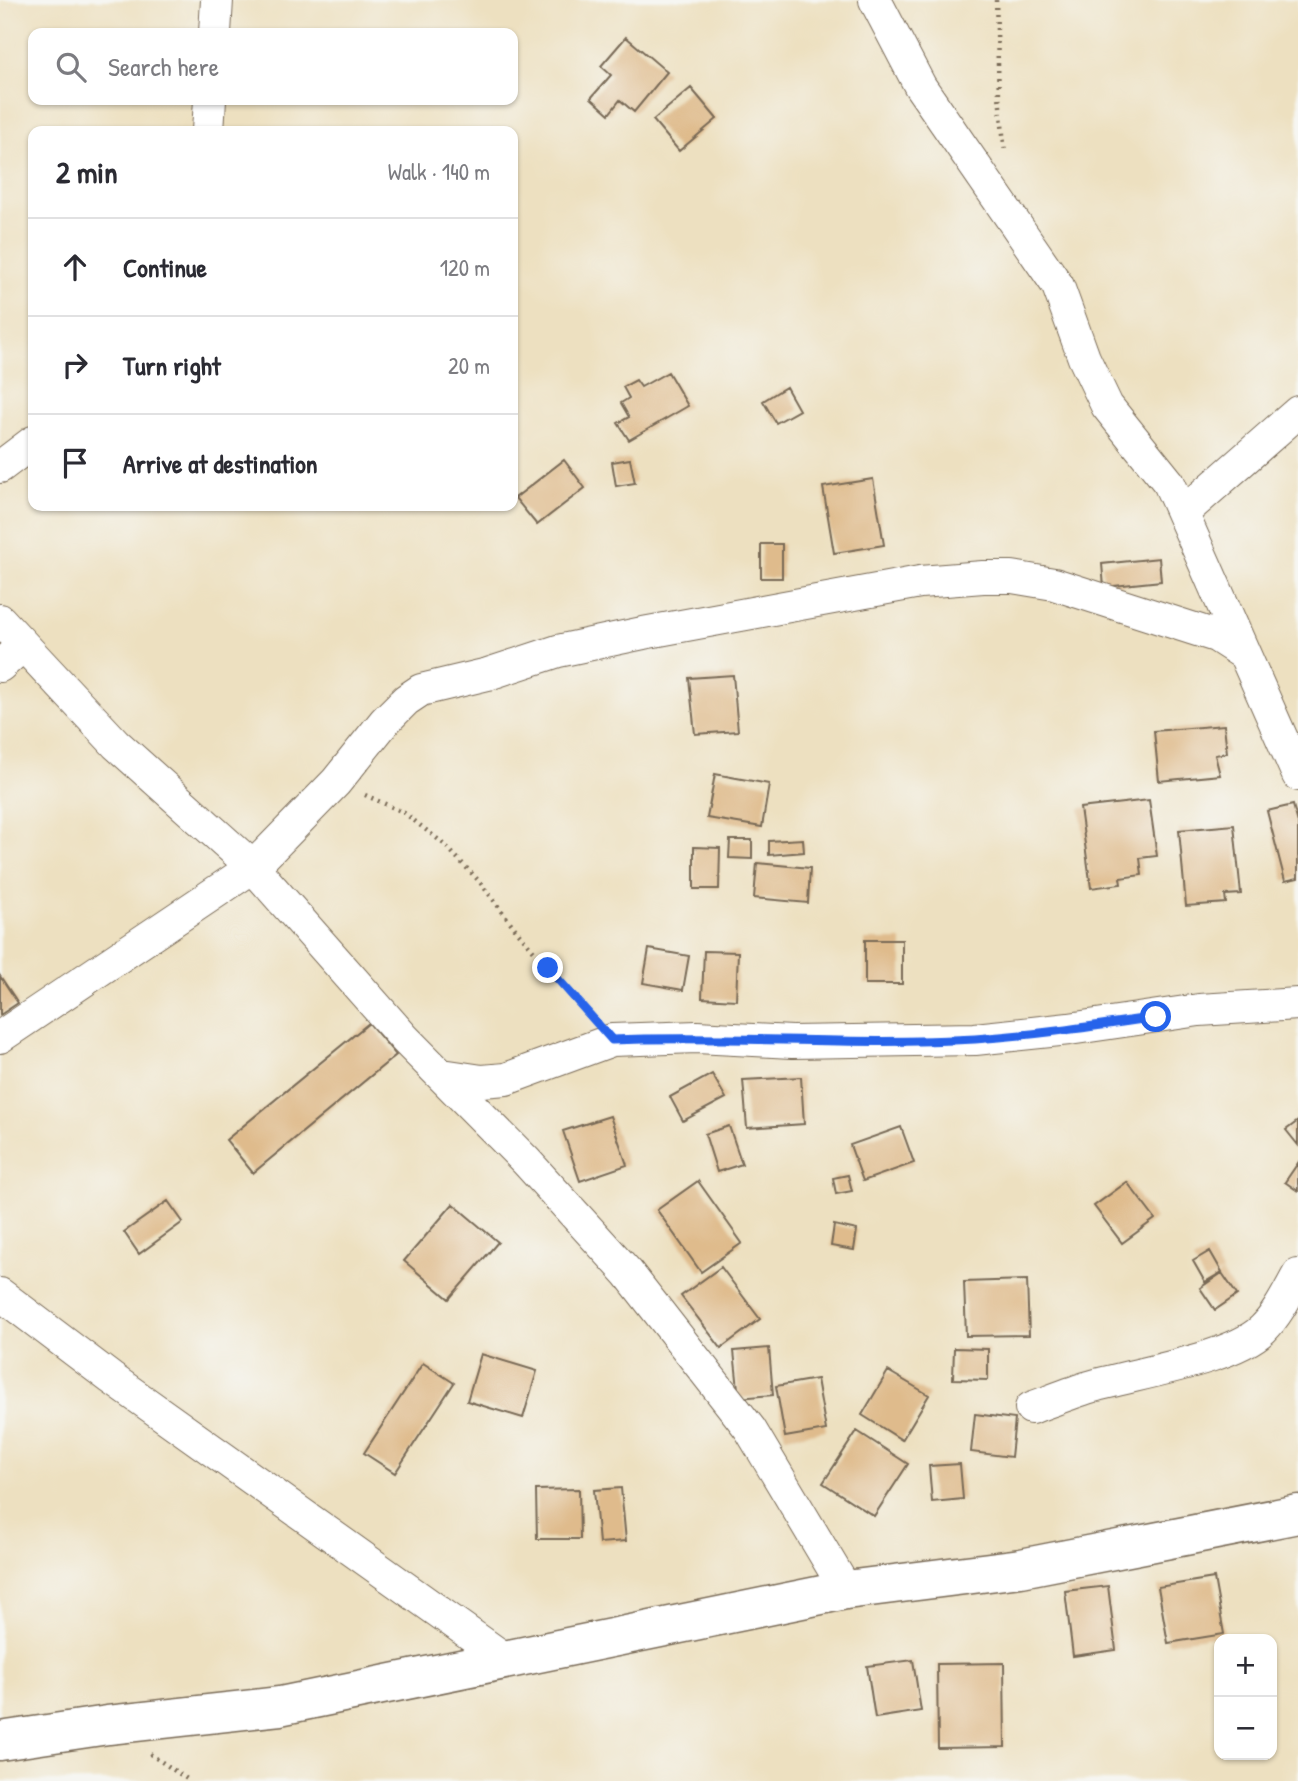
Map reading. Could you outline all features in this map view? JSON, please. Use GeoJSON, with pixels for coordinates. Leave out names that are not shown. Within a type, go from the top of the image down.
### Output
{"type":"FeatureCollection","features":[{"type":"Feature","properties":{"kind":"main road"},"geometry":{"type":"LineString","coordinates":[[0,1741],[108,1725],[280,1706],[846,1590],[1021,1568],[1298,1514]]}},
{"type":"Feature","properties":{"kind":"street"},"geometry":{"type":"LineString","coordinates":[[215,28],[217,0]]}},
{"type":"Feature","properties":{"kind":"street"},"geometry":{"type":"LineString","coordinates":[[875,0],[920,86],[1012,215],[1058,286],[1084,358],[1107,406],[1169,483],[1298,775]]}},
{"type":"Feature","properties":{"kind":"street"},"geometry":{"type":"LineString","coordinates":[[208,126],[210,105]]}},
{"type":"Feature","properties":{"kind":"street"},"geometry":{"type":"LineString","coordinates":[[1184,512],[1298,412]]}},
{"type":"Feature","properties":{"kind":"street"},"geometry":{"type":"LineString","coordinates":[[0,467],[28,446]]}},
{"type":"Feature","properties":{"kind":"street"},"geometry":{"type":"LineString","coordinates":[[0,1037],[253,867],[336,782],[384,721],[405,700],[421,690],[488,674],[558,651],[643,633],[920,583],[992,577],[1054,584],[1216,636],[1244,654]]}},
{"type":"Feature","properties":{"kind":"street"},"geometry":{"type":"LineString","coordinates":[[0,620],[116,744],[253,867],[442,1075],[526,1161],[628,1273],[750,1429],[846,1590]]}},
{"type":"Feature","properties":{"kind":"street"},"geometry":{"type":"LineString","coordinates":[[0,666],[23,645]]}},
{"type":"Feature","properties":{"kind":"street"},"geometry":{"type":"LineString","coordinates":[[442,1075],[482,1081],[506,1079],[612,1040],[697,1037],[792,1042],[975,1039],[1069,1029],[1199,1010],[1298,1004]]}},
{"type":"Feature","properties":{"kind":"street"},"geometry":{"type":"LineString","coordinates":[[1262,1331],[1275,1315],[1298,1275]]}},
{"type":"Feature","properties":{"kind":"street"},"geometry":{"type":"LineString","coordinates":[[0,1294],[110,1378],[505,1660]]}},
{"type":"Feature","properties":{"kind":"street"},"geometry":{"type":"LineString","coordinates":[[1031,1408],[1087,1388],[1209,1355],[1262,1331],[1298,1322]]}},
{"type":"Feature","properties":{"kind":"path"},"geometry":{"type":"LineString","coordinates":[[996,0],[999,96],[1006,162]]}},
{"type":"Feature","properties":{"kind":"path"},"geometry":{"type":"LineString","coordinates":[[336,782],[403,812],[444,844],[479,881],[524,940],[612,1040]]}},
{"type":"Feature","properties":{"kind":"building"},"geometry":{"type":"Polygon","coordinates":[[[626,37],[667,72],[634,112],[620,100],[609,114],[591,98],[611,75],[601,66],[626,37]]]}},
{"type":"Feature","properties":{"kind":"building"},"geometry":{"type":"Polygon","coordinates":[[[691,88],[717,119],[679,151],[653,120],[691,88]]]}},
{"type":"Feature","properties":{"kind":"building"},"geometry":{"type":"Polygon","coordinates":[[[668,372],[688,406],[629,440],[618,423],[629,417],[621,403],[629,398],[623,387],[636,380],[641,387],[668,372]]]}},
{"type":"Feature","properties":{"kind":"building"},"geometry":{"type":"Polygon","coordinates":[[[786,387],[799,410],[776,423],[763,401],[786,387]]]}},
{"type":"Feature","properties":{"kind":"building"},"geometry":{"type":"Polygon","coordinates":[[[630,459],[635,483],[616,486],[612,462],[630,459]]]}},
{"type":"Feature","properties":{"kind":"building"},"geometry":{"type":"Polygon","coordinates":[[[564,460],[585,488],[537,525],[518,502],[518,496],[564,460]]]}},
{"type":"Feature","properties":{"kind":"building"},"geometry":{"type":"Polygon","coordinates":[[[873,479],[884,545],[834,553],[823,487],[873,479]]]}},
{"type":"Feature","properties":{"kind":"building"},"geometry":{"type":"Polygon","coordinates":[[[761,544],[782,544],[782,578],[761,578],[761,544]]]}},
{"type":"Feature","properties":{"kind":"building"},"geometry":{"type":"Polygon","coordinates":[[[1159,558],[1161,581],[1104,587],[1102,564],[1159,558]]]}},
{"type":"Feature","properties":{"kind":"building"},"geometry":{"type":"Polygon","coordinates":[[[733,675],[738,731],[695,734],[689,678],[733,675]]]}},
{"type":"Feature","properties":{"kind":"building"},"geometry":{"type":"Polygon","coordinates":[[[1224,725],[1227,753],[1215,755],[1220,775],[1159,781],[1154,731],[1224,725]]]}},
{"type":"Feature","properties":{"kind":"building"},"geometry":{"type":"Polygon","coordinates":[[[715,774],[769,784],[762,827],[707,818],[715,774]]]}},
{"type":"Feature","properties":{"kind":"building"},"geometry":{"type":"Polygon","coordinates":[[[1149,800],[1157,856],[1140,858],[1142,875],[1120,878],[1121,884],[1091,888],[1080,808],[1149,800]]]}},
{"type":"Feature","properties":{"kind":"building"},"geometry":{"type":"Polygon","coordinates":[[[1293,805],[1298,823],[1298,878],[1285,881],[1267,811],[1293,805]]]}},
{"type":"Feature","properties":{"kind":"building"},"geometry":{"type":"Polygon","coordinates":[[[1234,825],[1241,894],[1225,895],[1226,903],[1186,906],[1179,830],[1234,825]]]}},
{"type":"Feature","properties":{"kind":"building"},"geometry":{"type":"Polygon","coordinates":[[[803,839],[804,852],[769,855],[769,841],[803,839]]]}},
{"type":"Feature","properties":{"kind":"building"},"geometry":{"type":"Polygon","coordinates":[[[730,840],[752,840],[752,859],[729,858],[730,840]]]}},
{"type":"Feature","properties":{"kind":"building"},"geometry":{"type":"Polygon","coordinates":[[[694,847],[720,848],[719,889],[694,889],[694,847]]]}},
{"type":"Feature","properties":{"kind":"building"},"geometry":{"type":"Polygon","coordinates":[[[757,863],[810,868],[808,903],[754,898],[757,863]]]}},
{"type":"Feature","properties":{"kind":"building"},"geometry":{"type":"Polygon","coordinates":[[[865,940],[902,940],[902,984],[865,984],[865,940]]]}},
{"type":"Feature","properties":{"kind":"building"},"geometry":{"type":"Polygon","coordinates":[[[649,949],[689,956],[683,990],[643,983],[649,949]]]}},
{"type":"Feature","properties":{"kind":"building"},"geometry":{"type":"Polygon","coordinates":[[[704,951],[738,952],[736,1000],[702,998],[704,951]]]}},
{"type":"Feature","properties":{"kind":"building"},"geometry":{"type":"Polygon","coordinates":[[[0,976],[18,1003],[0,1015],[0,976]]]}},
{"type":"Feature","properties":{"kind":"building"},"geometry":{"type":"Polygon","coordinates":[[[369,1023],[396,1055],[253,1173],[226,1140],[369,1023]]]}},
{"type":"Feature","properties":{"kind":"building"},"geometry":{"type":"Polygon","coordinates":[[[712,1074],[726,1098],[683,1121],[670,1097],[712,1074]]]}},
{"type":"Feature","properties":{"kind":"building"},"geometry":{"type":"Polygon","coordinates":[[[801,1077],[804,1124],[747,1128],[743,1080],[801,1077]]]}},
{"type":"Feature","properties":{"kind":"building"},"geometry":{"type":"Polygon","coordinates":[[[610,1116],[627,1165],[580,1181],[563,1131],[610,1116]]]}},
{"type":"Feature","properties":{"kind":"building"},"geometry":{"type":"Polygon","coordinates":[[[1298,1121],[1298,1145],[1286,1130],[1298,1121]]]}},
{"type":"Feature","properties":{"kind":"building"},"geometry":{"type":"Polygon","coordinates":[[[729,1126],[742,1164],[717,1172],[705,1134],[729,1126]]]}},
{"type":"Feature","properties":{"kind":"building"},"geometry":{"type":"Polygon","coordinates":[[[901,1127],[914,1163],[863,1181],[850,1145],[901,1127]]]}},
{"type":"Feature","properties":{"kind":"building"},"geometry":{"type":"Polygon","coordinates":[[[1298,1163],[1298,1191],[1285,1182],[1298,1163]]]}},
{"type":"Feature","properties":{"kind":"building"},"geometry":{"type":"Polygon","coordinates":[[[848,1175],[852,1191],[836,1194],[833,1178],[848,1175]]]}},
{"type":"Feature","properties":{"kind":"building"},"geometry":{"type":"Polygon","coordinates":[[[698,1181],[742,1243],[701,1272],[657,1210],[698,1181]]]}},
{"type":"Feature","properties":{"kind":"building"},"geometry":{"type":"Polygon","coordinates":[[[1127,1182],[1155,1219],[1122,1243],[1094,1206],[1127,1182]]]}},
{"type":"Feature","properties":{"kind":"building"},"geometry":{"type":"Polygon","coordinates":[[[168,1201],[183,1222],[139,1254],[124,1232],[168,1201]]]}},
{"type":"Feature","properties":{"kind":"building"},"geometry":{"type":"Polygon","coordinates":[[[453,1204],[498,1242],[449,1299],[404,1261],[453,1204]]]}},
{"type":"Feature","properties":{"kind":"building"},"geometry":{"type":"Polygon","coordinates":[[[834,1225],[857,1230],[854,1250],[831,1246],[834,1225]]]}},
{"type":"Feature","properties":{"kind":"building"},"geometry":{"type":"Polygon","coordinates":[[[1210,1251],[1222,1272],[1205,1282],[1193,1261],[1210,1251]]]}},
{"type":"Feature","properties":{"kind":"building"},"geometry":{"type":"Polygon","coordinates":[[[721,1267],[760,1319],[721,1348],[681,1296],[721,1267]]]}},
{"type":"Feature","properties":{"kind":"building"},"geometry":{"type":"Polygon","coordinates":[[[1222,1273],[1237,1295],[1215,1310],[1200,1288],[1222,1273]]]}},
{"type":"Feature","properties":{"kind":"building"},"geometry":{"type":"Polygon","coordinates":[[[1027,1280],[1029,1335],[966,1336],[964,1282],[1027,1280]]]}},
{"type":"Feature","properties":{"kind":"building"},"geometry":{"type":"Polygon","coordinates":[[[769,1348],[773,1395],[739,1398],[734,1351],[769,1348]]]}},
{"type":"Feature","properties":{"kind":"building"},"geometry":{"type":"Polygon","coordinates":[[[954,1348],[988,1349],[988,1380],[953,1379],[954,1348]]]}},
{"type":"Feature","properties":{"kind":"building"},"geometry":{"type":"Polygon","coordinates":[[[481,1354],[537,1371],[523,1418],[467,1401],[481,1354]]]}},
{"type":"Feature","properties":{"kind":"building"},"geometry":{"type":"Polygon","coordinates":[[[423,1363],[454,1383],[395,1473],[364,1453],[423,1363]]]}},
{"type":"Feature","properties":{"kind":"building"},"geometry":{"type":"Polygon","coordinates":[[[888,1371],[929,1395],[902,1440],[862,1415],[888,1371]]]}},
{"type":"Feature","properties":{"kind":"building"},"geometry":{"type":"Polygon","coordinates":[[[817,1379],[826,1430],[785,1437],[776,1386],[817,1379]]]}},
{"type":"Feature","properties":{"kind":"building"},"geometry":{"type":"Polygon","coordinates":[[[975,1414],[1015,1419],[1011,1457],[971,1452],[975,1414]]]}},
{"type":"Feature","properties":{"kind":"building"},"geometry":{"type":"Polygon","coordinates":[[[857,1431],[908,1464],[874,1516],[823,1483],[857,1431]]]}},
{"type":"Feature","properties":{"kind":"building"},"geometry":{"type":"Polygon","coordinates":[[[960,1464],[963,1499],[932,1502],[929,1466],[960,1464]]]}},
{"type":"Feature","properties":{"kind":"building"},"geometry":{"type":"Polygon","coordinates":[[[621,1488],[626,1541],[599,1543],[594,1490],[621,1488]]]}},
{"type":"Feature","properties":{"kind":"building"},"geometry":{"type":"Polygon","coordinates":[[[579,1489],[580,1539],[537,1539],[536,1490],[579,1489]]]}},
{"type":"Feature","properties":{"kind":"building"},"geometry":{"type":"Polygon","coordinates":[[[1214,1578],[1224,1634],[1168,1643],[1158,1587],[1214,1578]]]}},
{"type":"Feature","properties":{"kind":"building"},"geometry":{"type":"Polygon","coordinates":[[[1108,1586],[1116,1650],[1073,1656],[1065,1591],[1108,1586]]]}},
{"type":"Feature","properties":{"kind":"building"},"geometry":{"type":"Polygon","coordinates":[[[913,1660],[921,1711],[875,1718],[867,1666],[913,1660]]]}},
{"type":"Feature","properties":{"kind":"building"},"geometry":{"type":"Polygon","coordinates":[[[1004,1663],[1005,1747],[938,1748],[937,1664],[1004,1663]]]}},
{"type":"Feature","properties":{"kind":"route"},"geometry":{"type":"LineString","coordinates":[[548,968],[612,1040],[697,1037],[792,1042],[975,1039],[1156,1017]]}}]}
